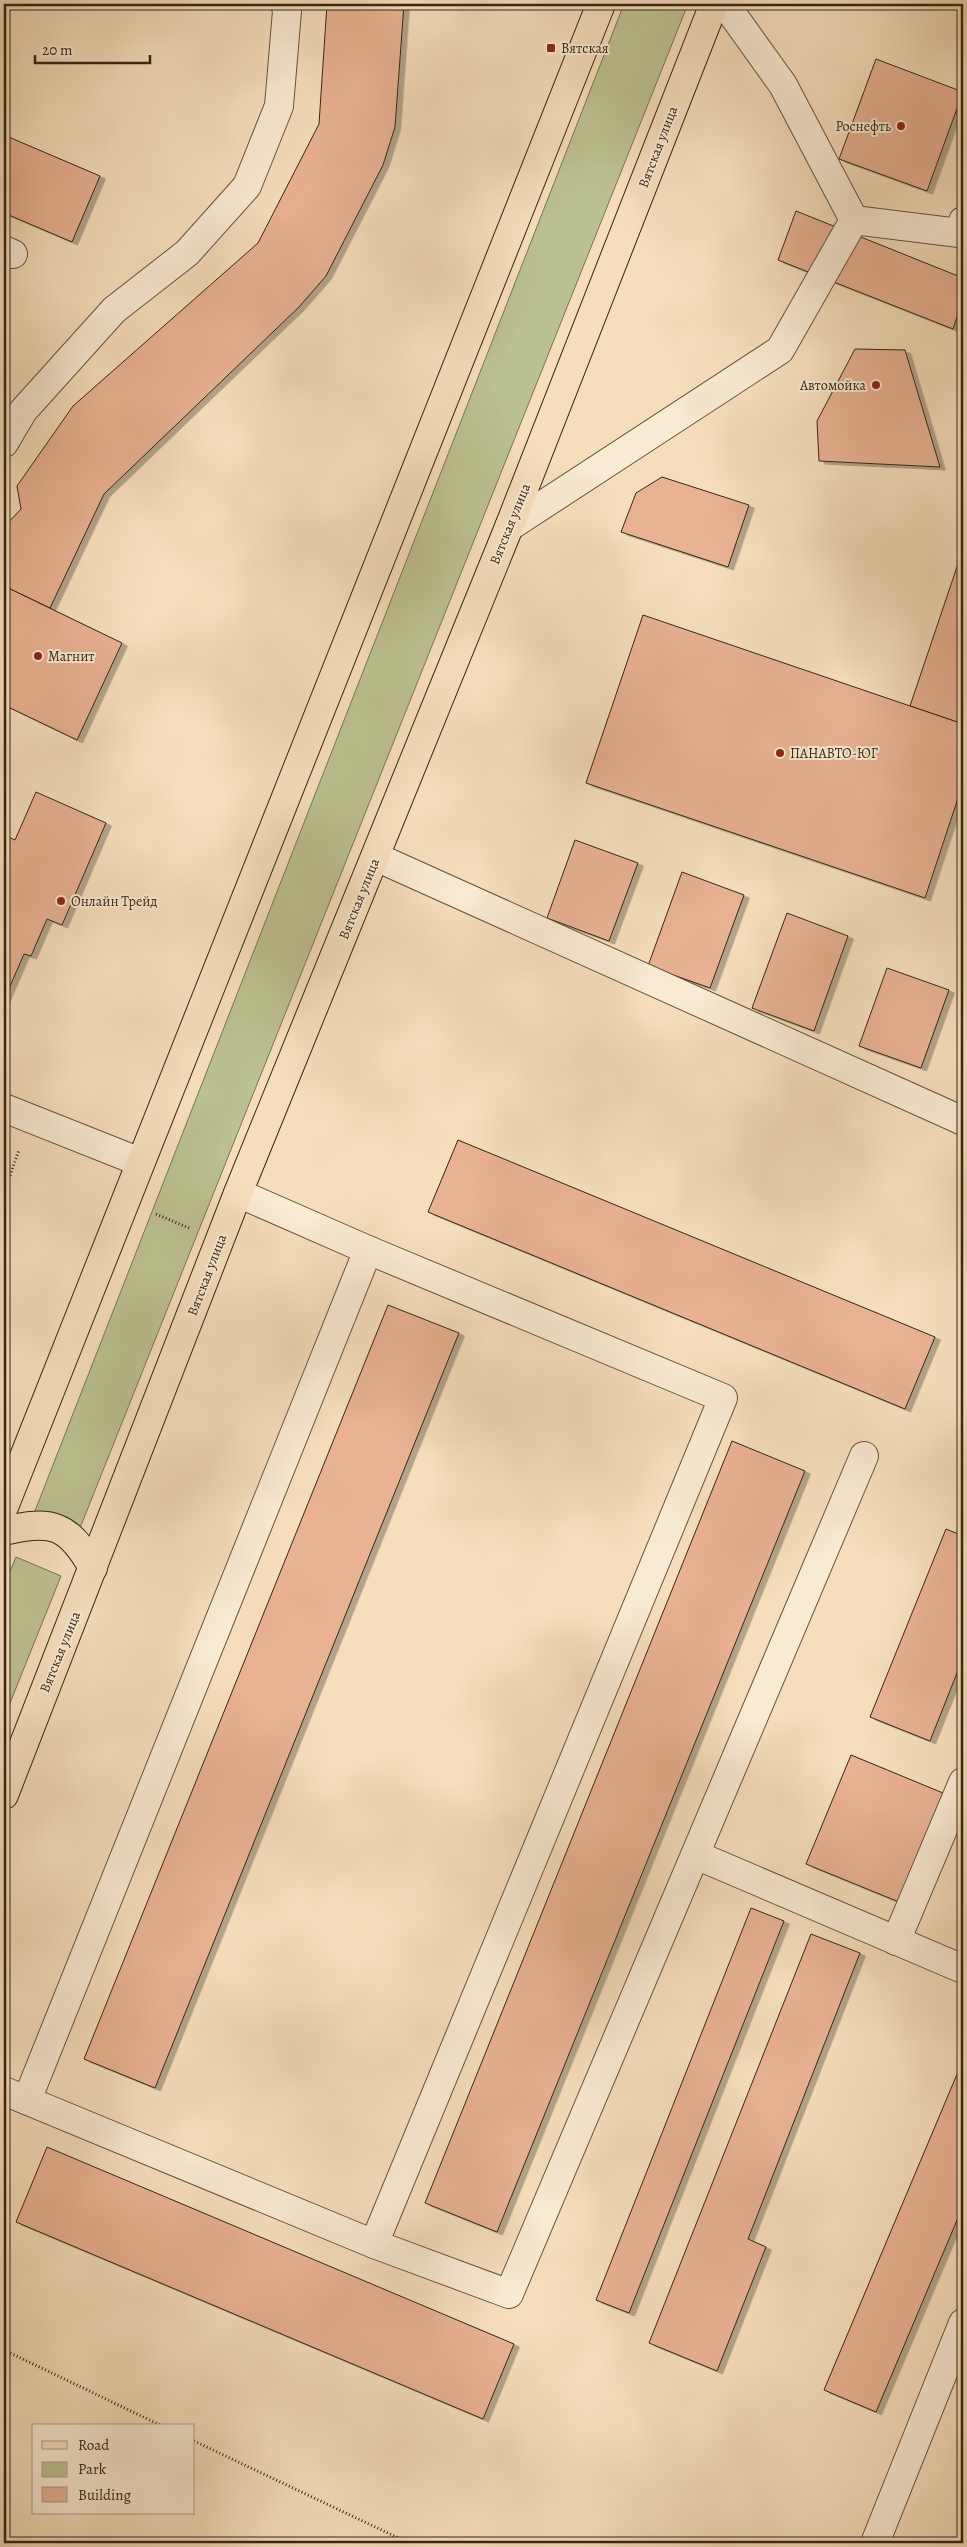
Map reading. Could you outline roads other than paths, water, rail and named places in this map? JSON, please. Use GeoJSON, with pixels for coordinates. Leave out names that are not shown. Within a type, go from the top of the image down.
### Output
{"type":"FeatureCollection","features":[{"type":"Feature","properties":{"kind":"main road"},"geometry":{"type":"LineString","coordinates":[[4,1507],[600,4]]}},
{"type":"Feature","properties":{"kind":"main road","name":"Вятская улица"},"geometry":{"type":"LineString","coordinates":[[4,1795],[221,1241],[238,1193],[509,527],[714,4]]}},
{"type":"Feature","properties":{"kind":"main road"},"geometry":{"type":"LineString","coordinates":[[4,1531],[28,1525],[58,1528],[81,1546],[93,1568]]}},
{"type":"Feature","properties":{"kind":"lane"},"geometry":{"type":"LineString","coordinates":[[4,443],[23,412],[114,310],[187,253],[247,186],[279,106],[287,11],[285,4]]}},
{"type":"Feature","properties":{"kind":"lane"},"geometry":{"type":"LineString","coordinates":[[726,4],[783,86],[854,220]]}},
{"type":"Feature","properties":{"kind":"lane"},"geometry":{"type":"LineString","coordinates":[[509,527],[780,350],[854,220]]}},
{"type":"Feature","properties":{"kind":"lane"},"geometry":{"type":"LineString","coordinates":[[854,220],[959,233],[963,221]]}},
{"type":"Feature","properties":{"kind":"lane"},"geometry":{"type":"LineString","coordinates":[[376,857],[963,1121]]}},
{"type":"Feature","properties":{"kind":"lane"},"geometry":{"type":"LineString","coordinates":[[4,1108],[140,1162]]}},
{"type":"Feature","properties":{"kind":"lane"},"geometry":{"type":"LineString","coordinates":[[238,1193],[368,1250],[723,1398],[374,2244]]}},
{"type":"Feature","properties":{"kind":"lane"},"geometry":{"type":"LineString","coordinates":[[368,1250],[15,2096],[374,2244],[509,2294],[864,1456]]}},
{"type":"Feature","properties":{"kind":"lane"},"geometry":{"type":"LineString","coordinates":[[896,1941],[963,1782]]}},
{"type":"Feature","properties":{"kind":"lane"},"geometry":{"type":"LineString","coordinates":[[696,1856],[963,1969]]}},
{"type":"Feature","properties":{"kind":"lane"},"geometry":{"type":"LineString","coordinates":[[875,2543],[963,2323]]}},
{"type":"Feature","properties":{"kind":"place","name":"Вятская"},"geometry":{"type":"Point","coordinates":[551,48]}},
{"type":"Feature","properties":{"kind":"place","name":"Роснефть"},"geometry":{"type":"Point","coordinates":[901,126]}},
{"type":"Feature","properties":{"kind":"place","name":"Автомойка"},"geometry":{"type":"Point","coordinates":[876,385]}},
{"type":"Feature","properties":{"kind":"place","name":"Магнит"},"geometry":{"type":"Point","coordinates":[38,656]}},
{"type":"Feature","properties":{"kind":"place","name":"ПАНАВТО-ЮГ"},"geometry":{"type":"Point","coordinates":[780,753]}},
{"type":"Feature","properties":{"kind":"place","name":"Онлайн Трейд"},"geometry":{"type":"Point","coordinates":[61,901]}}]}
